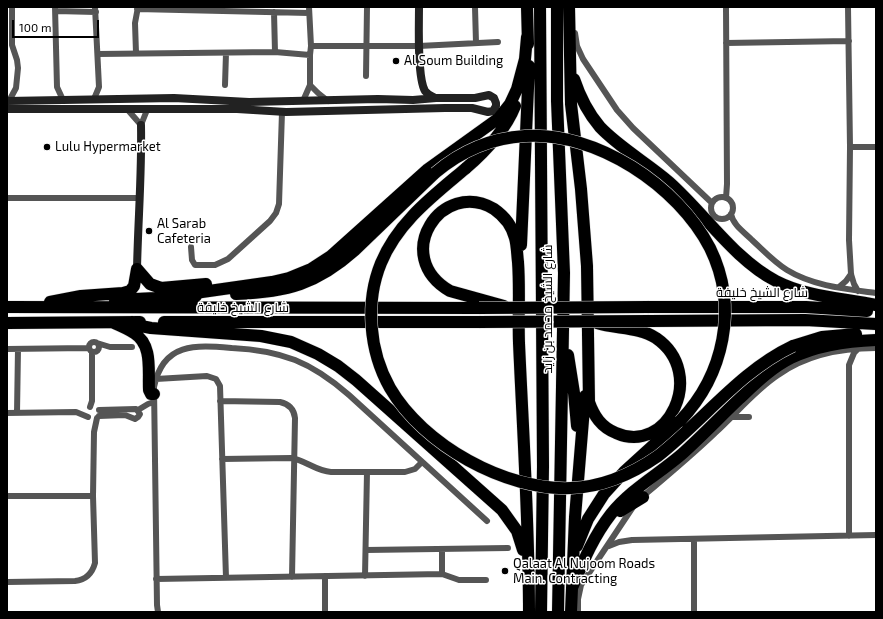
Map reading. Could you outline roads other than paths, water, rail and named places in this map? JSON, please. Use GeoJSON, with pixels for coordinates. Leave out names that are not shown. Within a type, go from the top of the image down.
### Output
{"type":"FeatureCollection","features":[{"type":"Feature","properties":{"kind":"highway"},"geometry":{"type":"LineString","coordinates":[[527,7],[528,85],[519,272],[519,341],[529,612]]}},
{"type":"Feature","properties":{"kind":"highway","name":"شارع الشيخ محمد بن زايد"},"geometry":{"type":"LineString","coordinates":[[540,7],[543,466],[541,612]]}},
{"type":"Feature","properties":{"kind":"highway","name":"شارع الشيخ محمد بن زايد"},"geometry":{"type":"LineString","coordinates":[[557,7],[557,101],[564,273],[558,612]]}},
{"type":"Feature","properties":{"kind":"highway"},"geometry":{"type":"LineString","coordinates":[[569,7],[571,104],[581,189],[587,266],[589,402],[596,418],[602,425],[618,434],[632,436],[645,435],[655,430],[671,415],[680,395],[679,373],[676,362],[663,344],[644,333],[612,327],[592,321]]}},
{"type":"Feature","properties":{"kind":"highway"},"geometry":{"type":"LineString","coordinates":[[528,42],[523,83],[519,97],[506,124],[492,143],[477,159],[416,212],[396,235],[378,270],[373,289],[371,308],[375,349],[381,370],[391,389],[410,415],[425,429],[446,446],[468,460],[507,477],[527,483],[549,487],[581,488],[612,480],[641,468],[658,456],[759,365],[793,346],[815,339],[838,335],[876,335]]}},
{"type":"Feature","properties":{"kind":"highway"},"geometry":{"type":"LineString","coordinates":[[188,296],[202,292],[272,282],[297,276],[328,258],[432,165],[488,126],[505,111],[514,97],[520,80],[528,42]]}},
{"type":"Feature","properties":{"kind":"highway"},"geometry":{"type":"LineString","coordinates":[[571,65],[578,92],[584,104],[600,127],[669,182],[752,266],[773,280],[810,294],[876,305]]}},
{"type":"Feature","properties":{"kind":"highway"},"geometry":{"type":"LineString","coordinates":[[93,308],[113,300],[270,292],[295,287],[321,275],[345,259],[435,173],[462,154],[482,144],[504,138],[547,137],[580,144],[616,158],[647,177],[675,201],[698,229],[710,249],[719,271],[725,305],[723,340],[713,373],[695,404],[680,421],[624,472],[604,494],[588,519],[573,560]]}},
{"type":"Feature","properties":{"kind":"highway"},"geometry":{"type":"LineString","coordinates":[[479,304],[442,286],[426,266],[423,249],[426,232],[436,217],[442,212],[457,204],[473,202],[489,206],[497,211],[504,218],[514,234],[519,272]]}},
{"type":"Feature","properties":{"kind":"highway"},"geometry":{"type":"LineString","coordinates":[[137,269],[150,284],[165,289],[283,275],[308,265],[347,238],[356,234]]}},
{"type":"Feature","properties":{"kind":"highway"},"geometry":{"type":"LineString","coordinates":[[37,307],[46,303],[72,298],[127,292],[132,289],[136,283],[137,269]]}},
{"type":"Feature","properties":{"kind":"highway","name":"شارع الشيخ خليفة"},"geometry":{"type":"LineString","coordinates":[[7,307],[93,308],[479,304],[509,308],[806,307],[876,312]]}},
{"type":"Feature","properties":{"kind":"highway","name":"شارع الشيخ خليفة"},"geometry":{"type":"LineString","coordinates":[[7,323],[112,321],[479,322],[805,320],[845,321],[876,324]]}},
{"type":"Feature","properties":{"kind":"highway"},"geometry":{"type":"LineString","coordinates":[[112,321],[133,332],[144,344],[148,354],[148,390],[154,398]]}},
{"type":"Feature","properties":{"kind":"highway"},"geometry":{"type":"LineString","coordinates":[[132,322],[151,328],[251,335],[271,338],[300,346],[328,360],[356,380],[502,510],[517,531],[528,568]]}},
{"type":"Feature","properties":{"kind":"highway"},"geometry":{"type":"LineString","coordinates":[[563,331],[574,393],[578,444],[578,470]]}},
{"type":"Feature","properties":{"kind":"highway"},"geometry":{"type":"LineString","coordinates":[[572,588],[585,555],[604,524],[627,496],[684,453],[756,382],[773,369],[791,358],[805,352],[849,342],[876,340]]}},
{"type":"Feature","properties":{"kind":"highway"},"geometry":{"type":"LineString","coordinates":[[571,612],[578,470],[588,347]]}},
{"type":"Feature","properties":{"kind":"highway"},"geometry":{"type":"LineString","coordinates":[[604,524],[622,509],[643,497]]}},
{"type":"Feature","properties":{"kind":"street"},"geometry":{"type":"LineString","coordinates":[[8,101],[16,88],[18,63],[10,51],[12,45],[12,7]]}},
{"type":"Feature","properties":{"kind":"street"},"geometry":{"type":"LineString","coordinates":[[366,76],[367,7]]}},
{"type":"Feature","properties":{"kind":"street"},"geometry":{"type":"LineString","coordinates":[[419,7],[419,46],[422,82],[427,94],[436,98]]}},
{"type":"Feature","properties":{"kind":"street"},"geometry":{"type":"LineString","coordinates":[[475,7],[476,43]]}},
{"type":"Feature","properties":{"kind":"street"},"geometry":{"type":"LineString","coordinates":[[575,7],[575,34],[579,53],[617,110],[633,128],[712,203]]}},
{"type":"Feature","properties":{"kind":"street"},"geometry":{"type":"LineString","coordinates":[[726,7],[728,184],[726,198],[732,205],[731,214],[736,224],[768,256],[787,270],[808,280],[876,293]]}},
{"type":"Feature","properties":{"kind":"street"},"geometry":{"type":"LineString","coordinates":[[848,7],[850,147],[849,240],[851,274],[854,284],[858,290]]}},
{"type":"Feature","properties":{"kind":"street"},"geometry":{"type":"LineString","coordinates":[[136,53],[135,23],[137,8],[262,9],[274,12],[309,10],[312,46],[310,55],[310,85],[303,101]]}},
{"type":"Feature","properties":{"kind":"street"},"geometry":{"type":"LineString","coordinates":[[52,100],[57,87],[56,9],[96,10],[99,87],[94,99]]}},
{"type":"Feature","properties":{"kind":"street"},"geometry":{"type":"LineString","coordinates":[[274,12],[275,52]]}},
{"type":"Feature","properties":{"kind":"street"},"geometry":{"type":"LineString","coordinates":[[726,43],[848,41]]}},
{"type":"Feature","properties":{"kind":"street"},"geometry":{"type":"LineString","coordinates":[[312,46],[419,46],[498,42]]}},
{"type":"Feature","properties":{"kind":"street"},"geometry":{"type":"LineString","coordinates":[[225,85],[226,52]]}},
{"type":"Feature","properties":{"kind":"street"},"geometry":{"type":"LineString","coordinates":[[98,54],[275,52],[310,55]]}},
{"type":"Feature","properties":{"kind":"street"},"geometry":{"type":"LineString","coordinates":[[413,100],[419,94],[422,82]]}},
{"type":"Feature","properties":{"kind":"street"},"geometry":{"type":"LineString","coordinates":[[310,85],[328,101]]}},
{"type":"Feature","properties":{"kind":"street"},"geometry":{"type":"LineString","coordinates":[[57,87],[63,100]]}},
{"type":"Feature","properties":{"kind":"street"},"geometry":{"type":"LineString","coordinates":[[99,87],[106,99]]}},
{"type":"Feature","properties":{"kind":"street"},"geometry":{"type":"LineString","coordinates":[[16,88],[22,101]]}},
{"type":"Feature","properties":{"kind":"street"},"geometry":{"type":"LineString","coordinates":[[7,109],[257,110],[282,112],[472,108],[488,112],[493,111],[496,106],[494,98],[488,95],[475,98],[436,98],[413,100],[378,99],[249,102],[174,98],[8,101]]}},
{"type":"Feature","properties":{"kind":"street"},"geometry":{"type":"LineString","coordinates":[[257,110],[265,107],[322,106],[328,101]]}},
{"type":"Feature","properties":{"kind":"street"},"geometry":{"type":"LineString","coordinates":[[127,109],[141,125]]}},
{"type":"Feature","properties":{"kind":"street"},"geometry":{"type":"LineString","coordinates":[[137,269],[141,125],[147,110]]}},
{"type":"Feature","properties":{"kind":"street"},"geometry":{"type":"LineString","coordinates":[[191,247],[192,260],[195,265],[211,265],[220,263],[232,256],[273,217],[279,204],[282,112]]}},
{"type":"Feature","properties":{"kind":"street"},"geometry":{"type":"LineString","coordinates":[[850,147],[876,147]]}},
{"type":"Feature","properties":{"kind":"street"},"geometry":{"type":"LineString","coordinates":[[7,198],[140,198]]}},
{"type":"Feature","properties":{"kind":"street"},"geometry":{"type":"LineString","coordinates":[[726,198],[718,198],[712,203],[712,214],[716,218],[723,219],[728,218],[731,214]]}},
{"type":"Feature","properties":{"kind":"street"},"geometry":{"type":"LineString","coordinates":[[839,287],[851,274]]}},
{"type":"Feature","properties":{"kind":"street"},"geometry":{"type":"LineString","coordinates":[[94,432],[86,411],[92,401],[93,351],[89,345],[92,342],[110,348]]}},
{"type":"Feature","properties":{"kind":"street"},"geometry":{"type":"LineString","coordinates":[[93,351],[99,347],[97,344]]}},
{"type":"Feature","properties":{"kind":"street"},"geometry":{"type":"LineString","coordinates":[[156,612],[154,398],[156,379],[158,372],[167,360],[178,351],[192,346],[256,349],[276,354],[305,365],[333,381],[487,521]]}},
{"type":"Feature","properties":{"kind":"street"},"geometry":{"type":"LineString","coordinates":[[7,349],[93,351],[110,348],[132,347]]}},
{"type":"Feature","properties":{"kind":"street"},"geometry":{"type":"LineString","coordinates":[[578,612],[578,599],[581,585],[608,547],[634,506],[733,417],[768,382],[805,360],[839,351],[876,348]]}},
{"type":"Feature","properties":{"kind":"street"},"geometry":{"type":"LineString","coordinates":[[17,413],[18,349]]}},
{"type":"Feature","properties":{"kind":"street"},"geometry":{"type":"LineString","coordinates":[[849,365],[858,349]]}},
{"type":"Feature","properties":{"kind":"street"},"geometry":{"type":"LineString","coordinates":[[839,351],[847,360],[849,365],[849,536]]}},
{"type":"Feature","properties":{"kind":"street"},"geometry":{"type":"LineString","coordinates":[[156,379],[210,376],[218,382],[220,401],[226,578]]}},
{"type":"Feature","properties":{"kind":"street"},"geometry":{"type":"LineString","coordinates":[[76,412],[93,419],[98,415],[125,414],[135,419],[140,416],[138,410],[154,398]]}},
{"type":"Feature","properties":{"kind":"street"},"geometry":{"type":"LineString","coordinates":[[220,401],[280,402],[288,404],[294,414],[292,577]]}},
{"type":"Feature","properties":{"kind":"street"},"geometry":{"type":"LineString","coordinates":[[7,413],[76,412],[96,406],[98,415],[94,432],[94,554],[90,566],[85,573],[78,578],[70,580],[7,582]]}},
{"type":"Feature","properties":{"kind":"street"},"geometry":{"type":"LineString","coordinates":[[733,417],[749,417],[743,406]]}},
{"type":"Feature","properties":{"kind":"street"},"geometry":{"type":"LineString","coordinates":[[222,459],[294,459],[326,472],[408,471],[418,467],[422,462]]}},
{"type":"Feature","properties":{"kind":"street"},"geometry":{"type":"LineString","coordinates":[[365,576],[367,472]]}},
{"type":"Feature","properties":{"kind":"street"},"geometry":{"type":"LineString","coordinates":[[7,496],[93,496]]}},
{"type":"Feature","properties":{"kind":"street"},"geometry":{"type":"LineString","coordinates":[[618,530],[624,537],[632,540]]}},
{"type":"Feature","properties":{"kind":"street"},"geometry":{"type":"LineString","coordinates":[[608,547],[620,542],[632,540],[876,535]]}},
{"type":"Feature","properties":{"kind":"street"},"geometry":{"type":"LineString","coordinates":[[694,539],[694,612]]}},
{"type":"Feature","properties":{"kind":"street"},"geometry":{"type":"LineString","coordinates":[[366,550],[508,548]]}},
{"type":"Feature","properties":{"kind":"street"},"geometry":{"type":"LineString","coordinates":[[442,549],[442,574]]}},
{"type":"Feature","properties":{"kind":"street"},"geometry":{"type":"LineString","coordinates":[[156,579],[442,574],[459,580],[486,580]]}},
{"type":"Feature","properties":{"kind":"street"},"geometry":{"type":"LineString","coordinates":[[325,576],[325,612]]}},
{"type":"Feature","properties":{"kind":"place","name":"Al Soum Building"},"geometry":{"type":"Point","coordinates":[396,61]}},
{"type":"Feature","properties":{"kind":"place","name":"Lulu Hypermarket"},"geometry":{"type":"Point","coordinates":[47,147]}},
{"type":"Feature","properties":{"kind":"place","name":"Al Sarab Cafeteria"},"geometry":{"type":"Point","coordinates":[149,231]}},
{"type":"Feature","properties":{"kind":"place","name":"Qalaat Al Nujoom Roads Main. Contracting"},"geometry":{"type":"Point","coordinates":[505,571]}}]}
